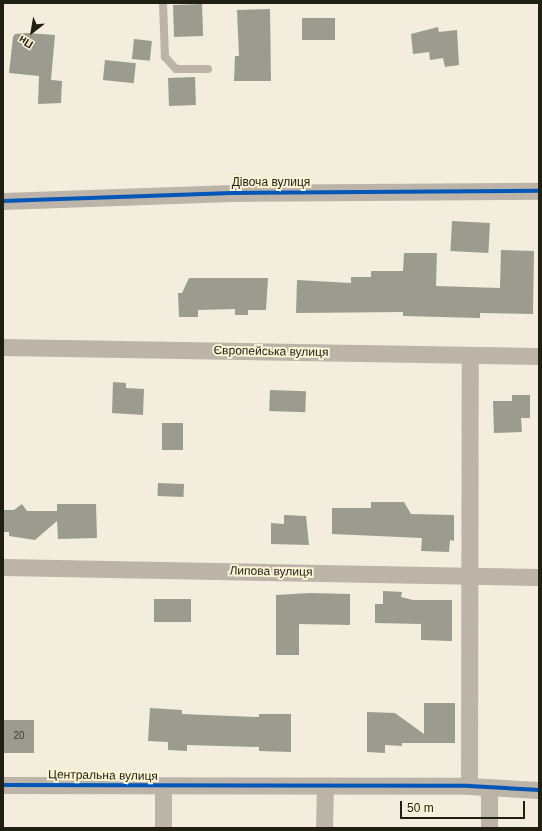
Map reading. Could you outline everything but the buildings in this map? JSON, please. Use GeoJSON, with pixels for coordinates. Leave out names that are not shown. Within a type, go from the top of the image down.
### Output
{"type":"FeatureCollection","features":[{"type":"Feature","properties":{"kind":"street","name":"Дівоча вулиця"},"geometry":{"type":"LineString","coordinates":[[3,201],[232,193],[539,191]]}},
{"type":"Feature","properties":{"kind":"street","name":"Європейська вулиця"},"geometry":{"type":"LineString","coordinates":[[3,347],[539,356]]}},
{"type":"Feature","properties":{"kind":"street"},"geometry":{"type":"LineString","coordinates":[[469,786],[471,576],[470,356]]}},
{"type":"Feature","properties":{"kind":"street","name":"Липова вулиця"},"geometry":{"type":"LineString","coordinates":[[3,567],[539,578]]}},
{"type":"Feature","properties":{"kind":"street","name":"Центральна вулиця"},"geometry":{"type":"LineString","coordinates":[[3,785],[325,788],[469,786],[489,789],[539,790]]}},
{"type":"Feature","properties":{"kind":"street"},"geometry":{"type":"LineString","coordinates":[[163,787],[163,828]]}},
{"type":"Feature","properties":{"kind":"street"},"geometry":{"type":"LineString","coordinates":[[324,828],[325,788]]}},
{"type":"Feature","properties":{"kind":"street"},"geometry":{"type":"LineString","coordinates":[[489,789],[489,828]]}},
{"type":"Feature","properties":{"kind":"lane"},"geometry":{"type":"LineString","coordinates":[[163,3],[165,57],[176,69],[208,69]]}},
{"type":"Feature","properties":{"kind":"cycle path"},"geometry":{"type":"LineString","coordinates":[[3,201],[232,193],[539,191]]}},
{"type":"Feature","properties":{"kind":"cycle path"},"geometry":{"type":"LineString","coordinates":[[3,785],[469,786],[539,790]]}}]}
